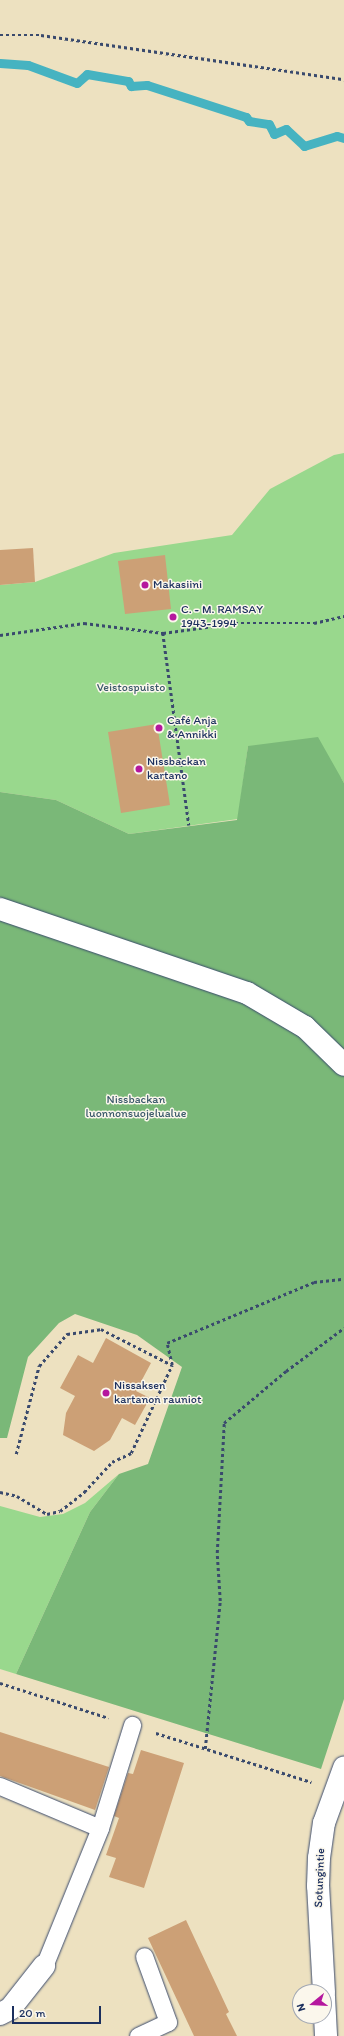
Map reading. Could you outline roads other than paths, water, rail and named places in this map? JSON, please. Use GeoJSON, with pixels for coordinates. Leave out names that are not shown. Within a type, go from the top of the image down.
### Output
{"type":"FeatureCollection","features":[{"type":"Feature","properties":{"kind":"street"},"geometry":{"type":"LineString","coordinates":[[0,909],[247,993],[305,1027],[344,1065]]}},
{"type":"Feature","properties":{"kind":"street","name":"Sotungintie"},"geometry":{"type":"LineString","coordinates":[[324,1984],[318,1886],[319,1858],[324,1823],[344,1768]]}},
{"type":"Feature","properties":{"kind":"street"},"geometry":{"type":"LineString","coordinates":[[0,2014],[10,2008],[44,1966]]}},
{"type":"Feature","properties":{"kind":"street"},"geometry":{"type":"LineString","coordinates":[[325,2024],[326,2036]]}},
{"type":"Feature","properties":{"kind":"lane"},"geometry":{"type":"LineString","coordinates":[[44,1966],[100,1828],[132,1725]]}},
{"type":"Feature","properties":{"kind":"lane"},"geometry":{"type":"LineString","coordinates":[[0,1786],[100,1828]]}},
{"type":"Feature","properties":{"kind":"lane"},"geometry":{"type":"LineString","coordinates":[[138,2036],[168,2022],[144,1956]]}},
{"type":"Feature","properties":{"kind":"waterway"},"geometry":{"type":"LineString","coordinates":[[0,63],[28,65],[77,83],[87,74],[128,81],[131,86],[147,85],[246,117],[249,121],[269,124],[274,134],[286,129],[304,146],[337,136],[344,138]]}},
{"type":"Feature","properties":{"kind":"place","name":"Makasiini"},"geometry":{"type":"Point","coordinates":[145,585]}},
{"type":"Feature","properties":{"kind":"place","name":"C. - M. RAMSAY 1943-1994"},"geometry":{"type":"Point","coordinates":[173,617]}},
{"type":"Feature","properties":{"kind":"place","name":"Café Anja & Annikki"},"geometry":{"type":"Point","coordinates":[159,728]}},
{"type":"Feature","properties":{"kind":"place","name":"Nissbackan kartano"},"geometry":{"type":"Point","coordinates":[139,769]}},
{"type":"Feature","properties":{"kind":"place","name":"Nissaksen kartanon rauniot"},"geometry":{"type":"Point","coordinates":[106,1393]}},
{"type":"Feature","properties":{"kind":"park label","name":"Veistospuisto"},"geometry":{"type":"Point","coordinates":[131,688]}},
{"type":"Feature","properties":{"kind":"park label","name":"Nissbackan luonnonsuojelualue"},"geometry":{"type":"Point","coordinates":[136,1107]}}]}
